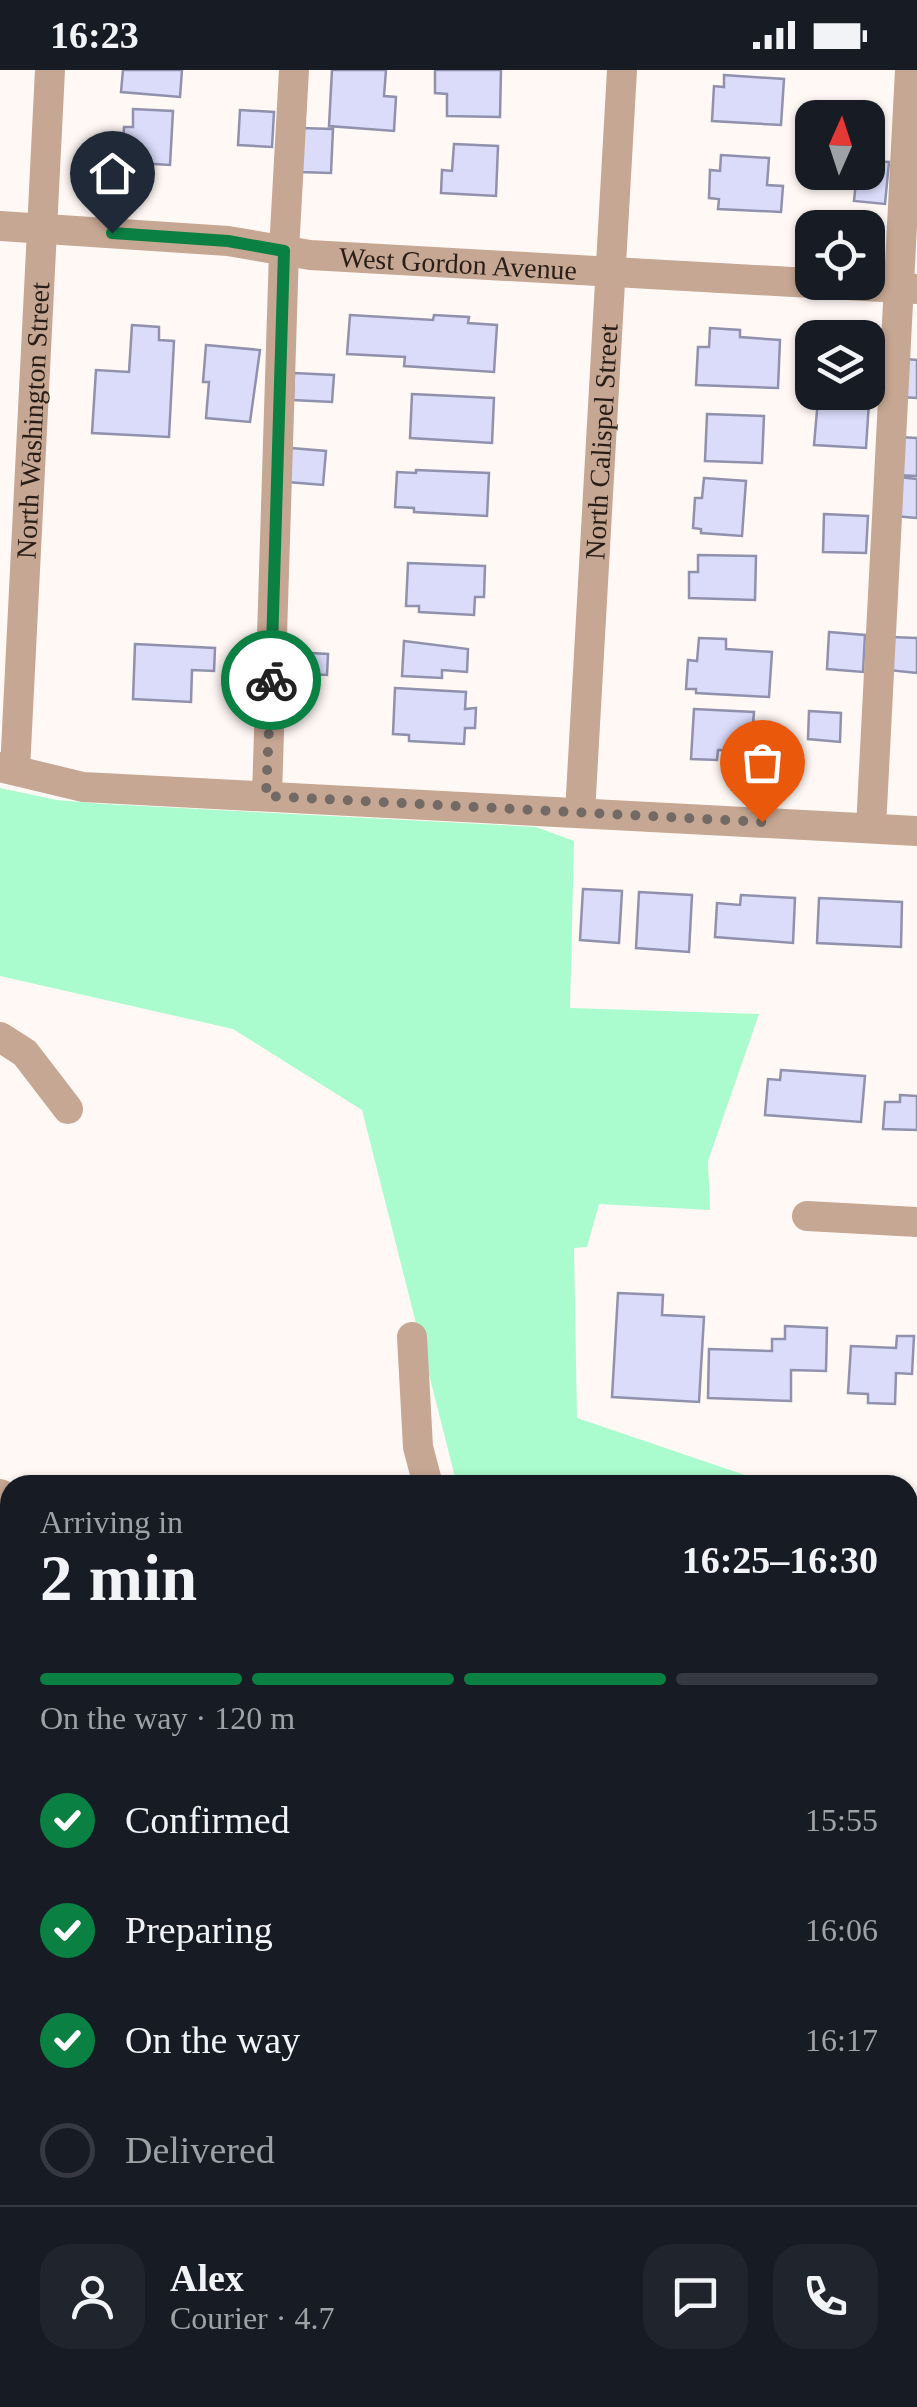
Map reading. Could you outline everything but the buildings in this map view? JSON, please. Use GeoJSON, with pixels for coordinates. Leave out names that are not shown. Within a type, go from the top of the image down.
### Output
{"type":"FeatureCollection","features":[{"type":"Feature","properties":{"kind":"street","name":"North Washington Street"},"geometry":{"type":"LineString","coordinates":[[7,768],[15,485],[43,228],[50,70]]}},
{"type":"Feature","properties":{"kind":"street"},"geometry":{"type":"LineString","coordinates":[[266,796],[284,251],[294,70]]}},
{"type":"Feature","properties":{"kind":"street","name":"North Calispel Street"},"geometry":{"type":"LineString","coordinates":[[580,813],[622,70]]}},
{"type":"Feature","properties":{"kind":"street"},"geometry":{"type":"LineString","coordinates":[[871,828],[907,288],[910,70]]}},
{"type":"Feature","properties":{"kind":"street","name":"West Gordon Avenue"},"geometry":{"type":"LineString","coordinates":[[0,226],[228,241],[310,256],[907,288]]}},
{"type":"Feature","properties":{"kind":"street"},"geometry":{"type":"LineString","coordinates":[[7,768],[83,787],[917,830]]}},
{"type":"Feature","properties":{"kind":"street"},"geometry":{"type":"LineString","coordinates":[[0,1037],[16,1045],[32,1061],[68,1109]]}},
{"type":"Feature","properties":{"kind":"street"},"geometry":{"type":"LineString","coordinates":[[807,1216],[917,1222]]}},
{"type":"Feature","properties":{"kind":"street"},"geometry":{"type":"LineString","coordinates":[[412,1337],[418,1447],[425,1475]]}},
{"type":"Feature","properties":{"kind":"green space"},"geometry":{"type":"Polygon","coordinates":[[[0,788],[57,800],[104,804],[536,827],[574,841],[570,1008],[759,1014],[708,1161],[710,1210],[599,1204],[587,1247],[574,1248],[577,1418],[745,1475],[454,1475],[362,1110],[233,1029],[0,976],[0,788]]]}},
{"type":"Feature","properties":{"kind":"way so far"},"geometry":{"type":"LineString","coordinates":[[271,680],[266,796],[762,822]]}},
{"type":"Feature","properties":{"kind":"route"},"geometry":{"type":"LineString","coordinates":[[112,233],[228,241],[284,251],[271,680]]}}]}
